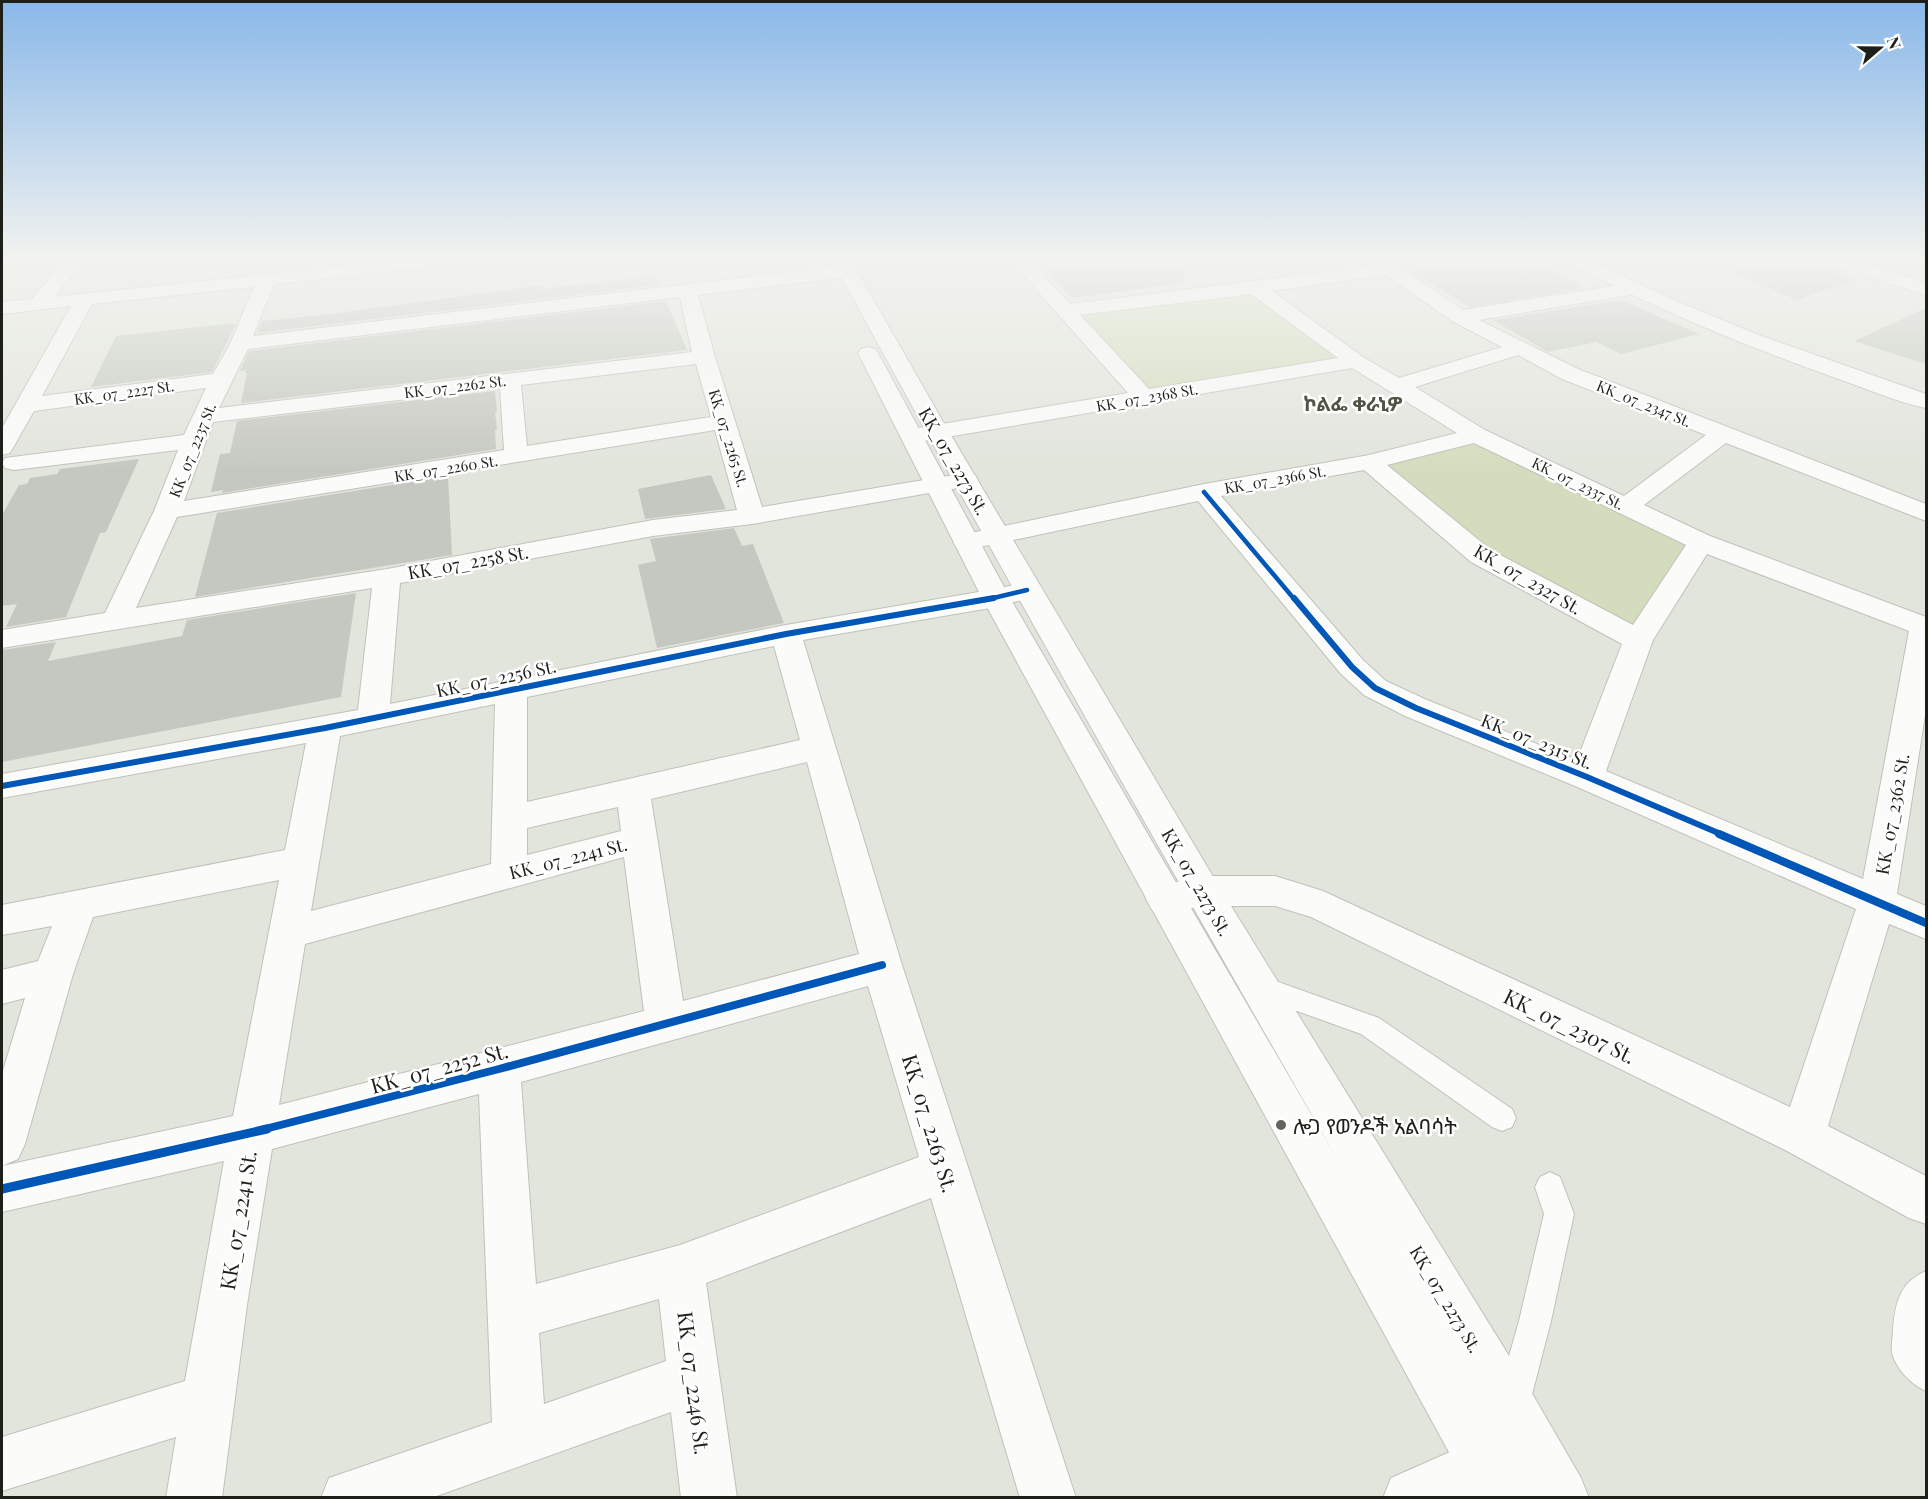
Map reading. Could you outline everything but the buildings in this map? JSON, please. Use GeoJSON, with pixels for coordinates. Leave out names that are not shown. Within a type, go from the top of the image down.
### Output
{"type":"FeatureCollection","features":[{"type":"Feature","properties":{"kind":"street"},"geometry":{"type":"LineString","coordinates":[[68,331],[27,405],[8,455],[193,441]]}},
{"type":"Feature","properties":{"kind":"street","name":"KK_07_2237 St."},"geometry":{"type":"LineString","coordinates":[[117,620],[167,511],[193,441],[221,379],[240,344],[243,331]]}},
{"type":"Feature","properties":{"kind":"street"},"geometry":{"type":"LineString","coordinates":[[240,344],[350,331]]}},
{"type":"Feature","properties":{"kind":"street","name":"KK_07_2265 St."},"geometry":{"type":"LineString","coordinates":[[698,331],[752,516]]}},
{"type":"Feature","properties":{"kind":"street","name":"KK_07_2273 St."},"geometry":{"type":"LineString","coordinates":[[868,331],[1012,594],[1183,895],[1509,1453],[1561,1497]]}},
{"type":"Feature","properties":{"kind":"street"},"geometry":{"type":"LineString","coordinates":[[1086,331],[1144,397]]}},
{"type":"Feature","properties":{"kind":"street","name":"KK_07_2337 St."},"geometry":{"type":"LineString","coordinates":[[1314,331],[1356,361],[1477,435],[1701,542],[1926,627]]}},
{"type":"Feature","properties":{"kind":"street","name":"KK_07_2347 St."},"geometry":{"type":"LineString","coordinates":[[1486,331],[1570,374],[1926,513]]}},
{"type":"Feature","properties":{"kind":"street"},"geometry":{"type":"LineString","coordinates":[[1739,331],[1774,348],[1926,401]]}},
{"type":"Feature","properties":{"kind":"street"},"geometry":{"type":"LineString","coordinates":[[1784,331],[1926,381]]}},
{"type":"Feature","properties":{"kind":"street"},"geometry":{"type":"LineString","coordinates":[[1396,386],[1520,348]]}},
{"type":"Feature","properties":{"kind":"street","name":"KK_07_2262 St."},"geometry":{"type":"LineString","coordinates":[[206,416],[704,357]]}},
{"type":"Feature","properties":{"kind":"street","name":"KK_07_2368 St."},"geometry":{"type":"LineString","coordinates":[[924,434],[1356,361]]}},
{"type":"Feature","properties":{"kind":"street","name":"KK_07_2227 St."},"geometry":{"type":"LineString","coordinates":[[27,405],[221,379]]}},
{"type":"Feature","properties":{"kind":"street"},"geometry":{"type":"LineString","coordinates":[[510,380],[516,457]]}},
{"type":"Feature","properties":{"kind":"street","name":"KK_07_2260 St."},"geometry":{"type":"LineString","coordinates":[[167,511],[724,422]]}},
{"type":"Feature","properties":{"kind":"street"},"geometry":{"type":"LineString","coordinates":[[1627,506],[1723,434]]}},
{"type":"Feature","properties":{"kind":"street","name":"KK_07_2366 St."},"geometry":{"type":"LineString","coordinates":[[982,539],[1204,492],[1369,462],[1477,435]]}},
{"type":"Feature","properties":{"kind":"street","name":"KK_07_2327 St."},"geometry":{"type":"LineString","coordinates":[[1369,462],[1481,556],[1638,640]]}},
{"type":"Feature","properties":{"kind":"street","name":"KK_07_2258 St."},"geometry":{"type":"LineString","coordinates":[[2,639],[387,577],[653,528],[752,516],[951,482]]}},
{"type":"Feature","properties":{"kind":"street","name":"KK_07_2315 St."},"geometry":{"type":"LineString","coordinates":[[1204,492],[1352,667],[1375,688],[1416,708],[1587,777],[1926,923]]}},
{"type":"Feature","properties":{"kind":"street"},"geometry":{"type":"LineString","coordinates":[[1587,777],[1638,640],[1701,542]]}},
{"type":"Feature","properties":{"kind":"street"},"geometry":{"type":"LineString","coordinates":[[373,719],[387,577]]}},
{"type":"Feature","properties":{"kind":"street","name":"KK_07_2256 St."},"geometry":{"type":"LineString","coordinates":[[2,786],[326,728],[786,634],[1012,594]]}},
{"type":"Feature","properties":{"kind":"street","name":"KK_07_2362 St."},"geometry":{"type":"LineString","coordinates":[[1803,1136],[1877,903],[1926,627]]}},
{"type":"Feature","properties":{"kind":"street","name":"KK_07_2263 St."},"geometry":{"type":"LineString","coordinates":[[786,634],[882,965],[1048,1497]]}},
{"type":"Feature","properties":{"kind":"street","name":"KK_07_2256 St."},"geometry":{"type":"LineString","coordinates":[[509,873],[511,690]]}},
{"type":"Feature","properties":{"kind":"street","name":"KK_07_2241 St."},"geometry":{"type":"LineString","coordinates":[[194,1497],[207,1401],[251,1133],[326,728]]}},
{"type":"Feature","properties":{"kind":"street"},"geometry":{"type":"LineString","coordinates":[[509,819],[818,748]]}},
{"type":"Feature","properties":{"kind":"street"},"geometry":{"type":"LineString","coordinates":[[633,791],[638,840],[666,1024]]}},
{"type":"Feature","properties":{"kind":"street","name":"KK_07_2241 St."},"geometry":{"type":"LineString","coordinates":[[288,933],[638,840]]}},
{"type":"Feature","properties":{"kind":"street"},"geometry":{"type":"LineString","coordinates":[[2,920],[302,861]]}},
{"type":"Feature","properties":{"kind":"street","name":"KK_07_2307 St."},"geometry":{"type":"LineString","coordinates":[[1183,895],[1275,891],[1323,906],[1803,1136],[1926,1201]]}},
{"type":"Feature","properties":{"kind":"street","name":"KK_07_2273 St."},"geometry":{"type":"LineString","coordinates":[[1183,895],[1259,986],[1509,1453]]}},
{"type":"Feature","properties":{"kind":"street"},"geometry":{"type":"LineString","coordinates":[[2,1144],[53,975],[79,904]]}},
{"type":"Feature","properties":{"kind":"street","name":"KK_07_2252 St."},"geometry":{"type":"LineString","coordinates":[[2,1189],[251,1133],[499,1069],[882,965]]}},
{"type":"Feature","properties":{"kind":"street"},"geometry":{"type":"LineString","coordinates":[[2,987],[53,975]]}},
{"type":"Feature","properties":{"kind":"street","name":"KK_07_2252 St."},"geometry":{"type":"LineString","coordinates":[[499,1069],[520,1440]]}},
{"type":"Feature","properties":{"kind":"street"},"geometry":{"type":"LineString","coordinates":[[514,1315],[680,1269],[946,1170]]}},
{"type":"Feature","properties":{"kind":"street","name":"KK_07_2246 St."},"geometry":{"type":"LineString","coordinates":[[680,1269],[709,1497]]}},
{"type":"Feature","properties":{"kind":"street"},"geometry":{"type":"LineString","coordinates":[[349,1497],[520,1440],[695,1377]]}},
{"type":"Feature","properties":{"kind":"street"},"geometry":{"type":"LineString","coordinates":[[2,1464],[207,1401]]}},
{"type":"Feature","properties":{"kind":"street"},"geometry":{"type":"LineString","coordinates":[[1411,1497],[1509,1453]]}},
{"type":"Feature","properties":{"kind":"lane"},"geometry":{"type":"LineString","coordinates":[[1259,986],[1370,1026],[1502,1118]]}},
{"type":"Feature","properties":{"kind":"lane"},"geometry":{"type":"LineString","coordinates":[[1509,1453],[1559,1214],[1550,1187]]}},
{"type":"Feature","properties":{"kind":"lane"},"geometry":{"type":"LineString","coordinates":[[1926,1287],[1911,1304],[1908,1351],[1926,1374]]}},
{"type":"Feature","properties":{"kind":"green space"},"geometry":{"type":"Polygon","coordinates":[[[1086,331],[1314,331],[1356,361],[1144,397],[1086,331]]]}},
{"type":"Feature","properties":{"kind":"green space"},"geometry":{"type":"Polygon","coordinates":[[[1477,435],[1701,542],[1638,640],[1474,557],[1369,462],[1477,435]]]}},
{"type":"Feature","properties":{"kind":"cycle path"},"geometry":{"type":"LineString","coordinates":[[1204,492],[1352,667],[1375,688],[1416,708],[1587,777],[1926,923]]}},
{"type":"Feature","properties":{"kind":"cycle path"},"geometry":{"type":"LineString","coordinates":[[2,786],[325,728],[786,634],[996,598],[1027,590]]}},
{"type":"Feature","properties":{"kind":"cycle path"},"geometry":{"type":"LineString","coordinates":[[2,1189],[251,1133],[499,1069],[882,965]]}},
{"type":"Feature","properties":{"kind":"place","name":"ሎጋ የወንዶች አልባሳት"},"geometry":{"type":"Point","coordinates":[1281,1125]}},
{"type":"Feature","properties":{"kind":"district","name":"ኮልፌ ቀራኒዎ"},"geometry":{"type":"Point","coordinates":[1353,402]}}]}
